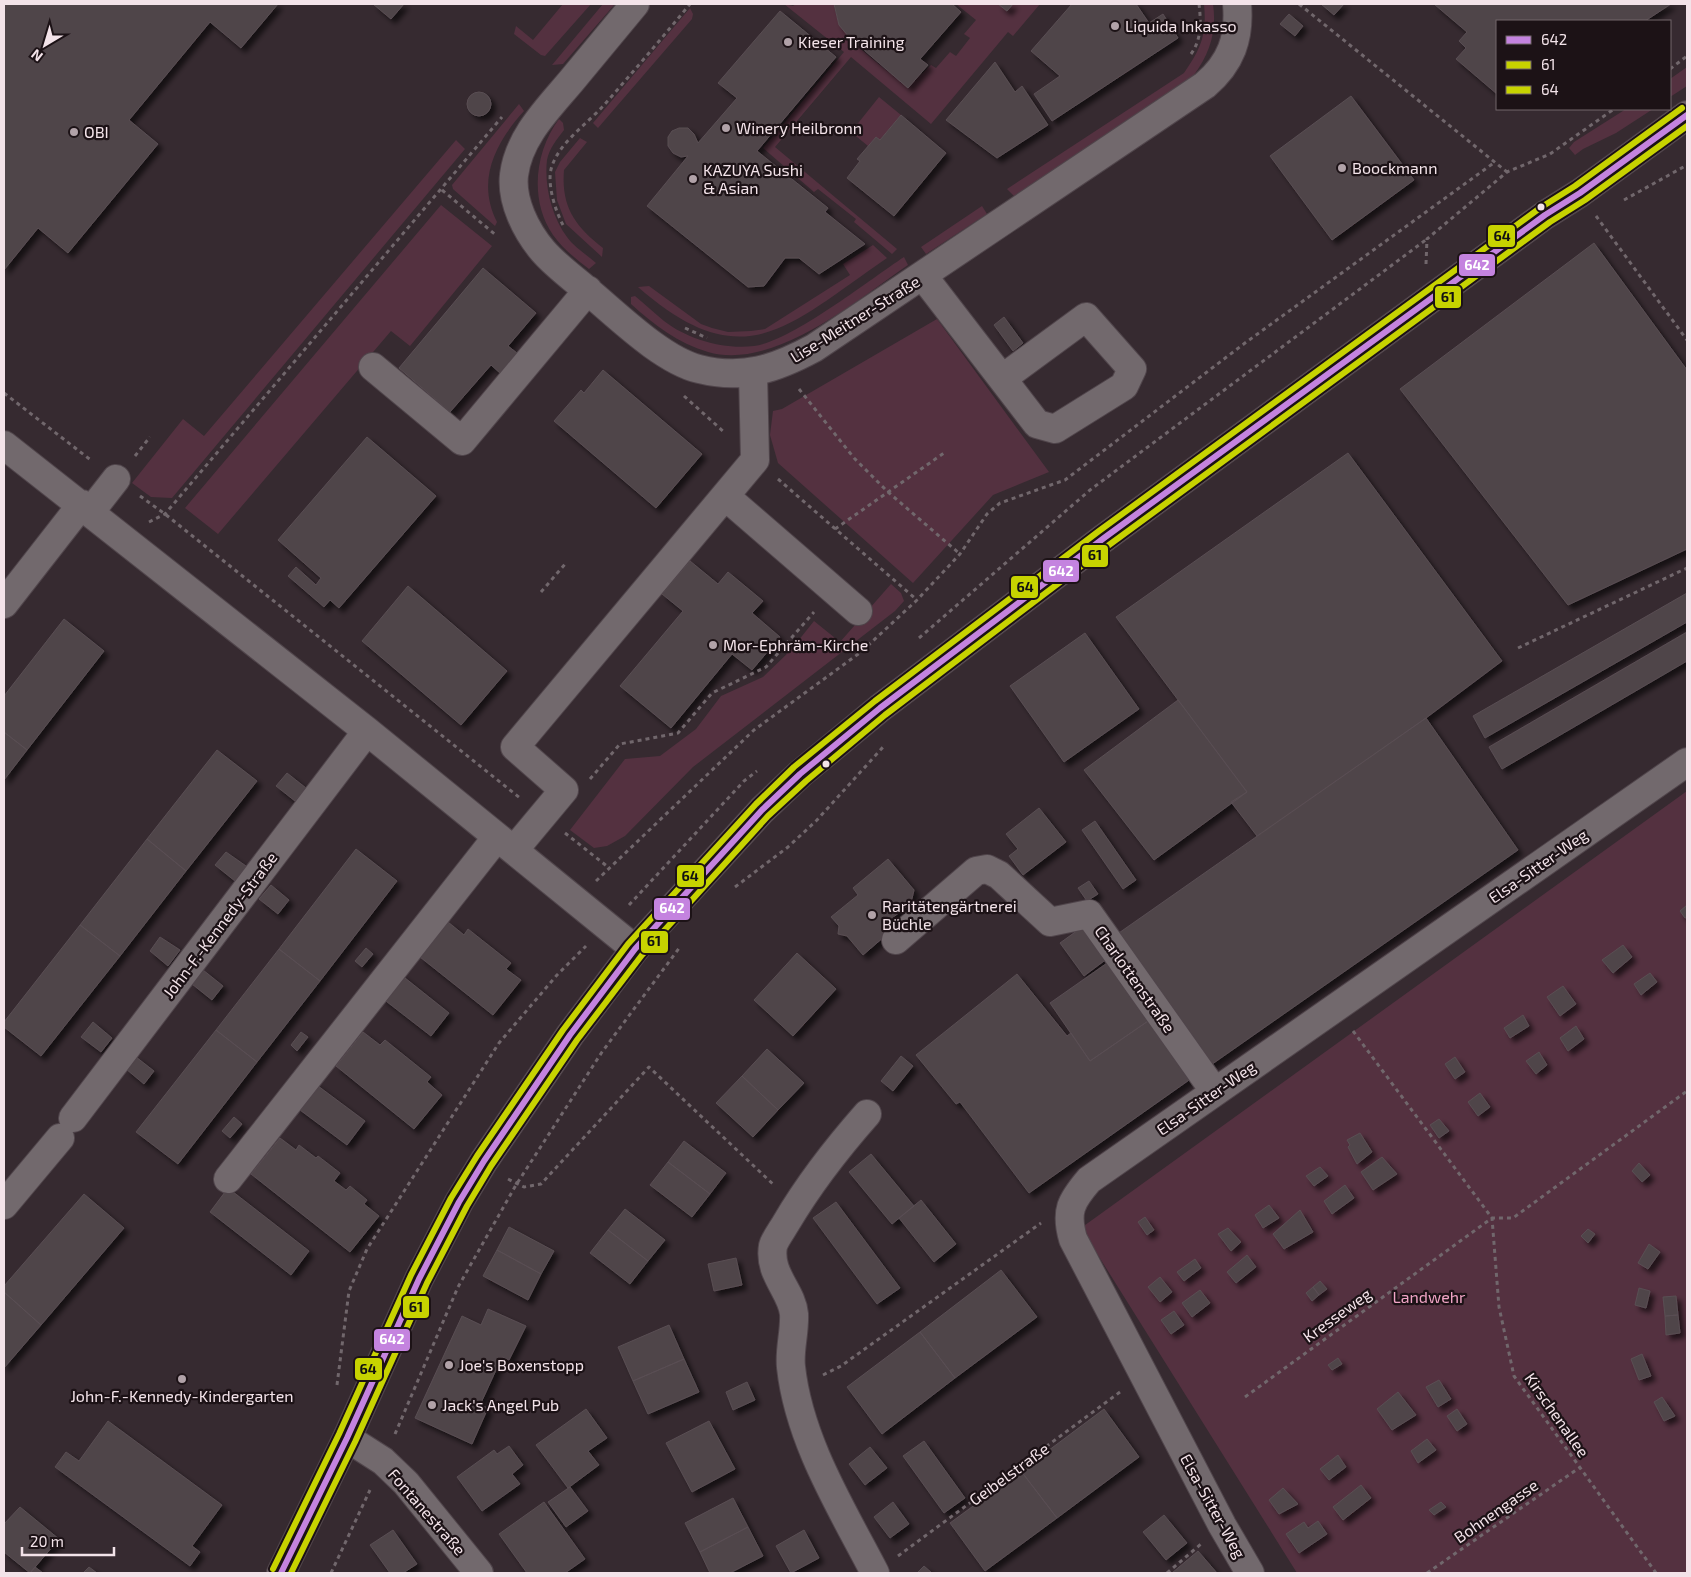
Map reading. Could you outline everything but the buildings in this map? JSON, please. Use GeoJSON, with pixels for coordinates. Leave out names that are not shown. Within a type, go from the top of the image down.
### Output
{"type":"FeatureCollection","features":[{"type":"Feature","properties":{"kind":"main road"},"geometry":{"type":"LineString","coordinates":[[281,1573],[347,1438],[419,1278],[459,1202],[484,1161],[570,1035],[635,949],[762,810],[800,774],[880,708],[1128,521],[1545,215],[1580,193],[1687,115]]}},
{"type":"Feature","properties":{"kind":"street","name":"Lise-Meitner-Straße"},"geometry":{"type":"LineString","coordinates":[[635,4],[531,129],[518,154],[514,176],[515,196],[532,235],[543,251],[651,344],[696,368],[717,373],[754,373],[780,365],[814,348],[1211,80],[1224,66],[1233,50],[1237,4]]}},
{"type":"Feature","properties":{"kind":"street"},"geometry":{"type":"LineString","coordinates":[[923,276],[1037,424],[1055,429],[1124,386],[1132,369],[1086,318],[1003,378]]}},
{"type":"Feature","properties":{"kind":"street"},"geometry":{"type":"LineString","coordinates":[[373,368],[462,441],[588,290]]}},
{"type":"Feature","properties":{"kind":"street"},"geometry":{"type":"LineString","coordinates":[[228,1179],[506,843],[543,816],[564,790],[515,747],[755,460],[754,373]]}},
{"type":"Feature","properties":{"kind":"street"},"geometry":{"type":"LineString","coordinates":[[4,444],[367,731],[635,949]]}},
{"type":"Feature","properties":{"kind":"street"},"geometry":{"type":"LineString","coordinates":[[4,604],[87,508],[116,480]]}},
{"type":"Feature","properties":{"kind":"street"},"geometry":{"type":"LineString","coordinates":[[725,496],[858,612]]}},
{"type":"Feature","properties":{"kind":"street","name":"John-F.-Kennedy-Straße"},"geometry":{"type":"LineString","coordinates":[[4,1205],[67,1128],[367,731]]}},
{"type":"Feature","properties":{"kind":"street","name":"Elsa-Sitter-Weg"},"geometry":{"type":"LineString","coordinates":[[1250,1573],[1222,1525],[1073,1239],[1069,1224],[1074,1198],[1089,1180],[1687,762]]}},
{"type":"Feature","properties":{"kind":"street","name":"Charlottenstraße"},"geometry":{"type":"LineString","coordinates":[[896,940],[976,871],[987,869],[999,875],[1050,922],[1089,914],[1215,1092]]}},
{"type":"Feature","properties":{"kind":"street"},"geometry":{"type":"LineString","coordinates":[[867,1114],[837,1148],[797,1204],[774,1244],[772,1258],[794,1313],[791,1365],[794,1390],[810,1439],[825,1476],[875,1573]]}},
{"type":"Feature","properties":{"kind":"street","name":"Fontanestraße"},"geometry":{"type":"LineString","coordinates":[[347,1438],[383,1461],[406,1483],[479,1573]]}},
{"type":"Feature","properties":{"kind":"path"},"geometry":{"type":"LineString","coordinates":[[567,230],[557,213],[552,185],[551,168],[557,155],[602,107],[690,4]]}},
{"type":"Feature","properties":{"kind":"path"},"geometry":{"type":"LineString","coordinates":[[1299,4],[1507,172]]}},
{"type":"Feature","properties":{"kind":"path"},"geometry":{"type":"LineString","coordinates":[[1671,68],[1687,56]]}},
{"type":"Feature","properties":{"kind":"path"},"geometry":{"type":"LineString","coordinates":[[1424,305],[1427,238],[1507,172],[1550,154],[1613,110]]}},
{"type":"Feature","properties":{"kind":"path"},"geometry":{"type":"LineString","coordinates":[[122,536],[165,514],[506,113]]}},
{"type":"Feature","properties":{"kind":"path"},"geometry":{"type":"LineString","coordinates":[[577,902],[608,867],[754,730],[861,652],[917,600],[960,554],[987,514],[1000,502],[1065,480],[1245,343],[1496,162]]}},
{"type":"Feature","properties":{"kind":"path"},"geometry":{"type":"LineString","coordinates":[[1621,202],[1687,165]]}},
{"type":"Feature","properties":{"kind":"path"},"geometry":{"type":"LineString","coordinates":[[1580,193],[1687,340]]}},
{"type":"Feature","properties":{"kind":"path"},"geometry":{"type":"LineString","coordinates":[[1588,221],[1605,211]]}},
{"type":"Feature","properties":{"kind":"path"},"geometry":{"type":"LineString","coordinates":[[683,327],[714,339]]}},
{"type":"Feature","properties":{"kind":"path"},"geometry":{"type":"LineString","coordinates":[[780,365],[854,458],[888,492],[960,554]]}},
{"type":"Feature","properties":{"kind":"path"},"geometry":{"type":"LineString","coordinates":[[4,393],[116,480],[165,514],[608,867]]}},
{"type":"Feature","properties":{"kind":"path"},"geometry":{"type":"LineString","coordinates":[[835,529],[944,453]]}},
{"type":"Feature","properties":{"kind":"path"},"geometry":{"type":"LineString","coordinates":[[541,592],[566,563]]}},
{"type":"Feature","properties":{"kind":"path"},"geometry":{"type":"LineString","coordinates":[[1518,648],[1687,568]]}},
{"type":"Feature","properties":{"kind":"path"},"geometry":{"type":"LineString","coordinates":[[589,780],[620,744],[678,733],[712,692],[766,667],[815,611]]}},
{"type":"Feature","properties":{"kind":"path"},"geometry":{"type":"LineString","coordinates":[[729,893],[788,847],[810,827],[889,740]]}},
{"type":"Feature","properties":{"kind":"path"},"geometry":{"type":"LineString","coordinates":[[336,1394],[349,1291],[366,1249],[499,1043],[557,975],[607,926]]}},
{"type":"Feature","properties":{"kind":"path"},"geometry":{"type":"LineString","coordinates":[[331,1573],[383,1461],[458,1287],[516,1185],[602,1052],[684,942]]}},
{"type":"Feature","properties":{"kind":"path"},"geometry":{"type":"LineString","coordinates":[[1336,1007],[1492,1218],[1513,1218],[1687,1091]]}},
{"type":"Feature","properties":{"kind":"path"},"geometry":{"type":"LineString","coordinates":[[484,1161],[516,1185],[524,1187],[542,1184],[649,1067],[762,1175],[797,1204]]}},
{"type":"Feature","properties":{"kind":"path"},"geometry":{"type":"LineString","coordinates":[[794,1390],[841,1366],[1038,1224],[1070,1212]]}},
{"type":"Feature","properties":{"kind":"path","name":"Kresseweg"},"geometry":{"type":"LineString","coordinates":[[1245,1398],[1492,1218]]}},
{"type":"Feature","properties":{"kind":"path","name":"Kirschenallee"},"geometry":{"type":"LineString","coordinates":[[1492,1218],[1498,1308],[1514,1376],[1656,1573]]}},
{"type":"Feature","properties":{"kind":"path","name":"Geibelstraße"},"geometry":{"type":"LineString","coordinates":[[875,1573],[1144,1375]]}},
{"type":"Feature","properties":{"kind":"path","name":"Bohnengasse"},"geometry":{"type":"LineString","coordinates":[[1427,1573],[1579,1468]]}},
{"type":"Feature","properties":{"kind":"path"},"geometry":{"type":"LineString","coordinates":[[1167,1573],[1222,1525]]}},
{"type":"Feature","properties":{"kind":"green space"},"geometry":{"type":"Polygon","coordinates":[[[563,4],[591,4],[545,56],[514,34],[516,26],[533,40],[563,4]]]}},
{"type":"Feature","properties":{"kind":"green space"},"geometry":{"type":"Polygon","coordinates":[[[603,4],[615,4],[563,64],[552,65],[603,4]]]}},
{"type":"Feature","properties":{"kind":"green space"},"geometry":{"type":"Polygon","coordinates":[[[784,4],[793,6],[796,4],[834,4],[843,28],[852,40],[908,87],[931,65],[936,68],[950,52],[956,56],[970,38],[964,34],[976,20],[956,4],[998,4],[1007,11],[1013,4],[1040,4],[1013,36],[1008,32],[931,124],[851,57],[775,147],[897,249],[892,254],[854,222],[856,219],[818,189],[814,192],[763,148],[844,52],[784,4]]]}},
{"type":"Feature","properties":{"kind":"green space"},"geometry":{"type":"Polygon","coordinates":[[[1204,4],[1213,4],[1213,33],[1208,50],[1194,75],[1014,196],[1007,189],[1184,73],[1202,41],[1205,24],[1204,4]]]}},
{"type":"Feature","properties":{"kind":"green space"},"geometry":{"type":"Polygon","coordinates":[[[690,8],[693,14],[692,19],[598,128],[593,123],[690,8]]]}},
{"type":"Feature","properties":{"kind":"green space"},"geometry":{"type":"Polygon","coordinates":[[[1687,67],[1687,86],[1671,96],[1671,78],[1687,67]]]}},
{"type":"Feature","properties":{"kind":"green space"},"geometry":{"type":"Polygon","coordinates":[[[879,97],[901,115],[880,140],[876,137],[868,146],[851,132],[879,97]]]}},
{"type":"Feature","properties":{"kind":"green space"},"geometry":{"type":"Polygon","coordinates":[[[519,104],[524,111],[497,149],[489,177],[488,192],[497,222],[495,226],[453,189],[452,185],[519,104]]]}},
{"type":"Feature","properties":{"kind":"green space"},"geometry":{"type":"Polygon","coordinates":[[[1624,110],[1651,110],[1616,133],[1583,149],[1575,155],[1569,148],[1574,142],[1624,110]]]}},
{"type":"Feature","properties":{"kind":"green space"},"geometry":{"type":"Polygon","coordinates":[[[559,119],[563,123],[564,130],[554,144],[547,160],[546,170],[550,201],[557,220],[567,237],[596,263],[589,269],[553,235],[540,207],[538,176],[540,161],[551,132],[559,119]]]}},
{"type":"Feature","properties":{"kind":"green space"},"geometry":{"type":"Polygon","coordinates":[[[580,138],[587,142],[564,170],[565,195],[572,215],[585,232],[603,248],[602,257],[566,224],[557,200],[555,172],[560,162],[580,138]]]}},
{"type":"Feature","properties":{"kind":"green space"},"geometry":{"type":"Polygon","coordinates":[[[456,140],[465,149],[172,498],[151,497],[132,483],[183,419],[204,436],[456,140]]]}},
{"type":"Feature","properties":{"kind":"green space"},"geometry":{"type":"Polygon","coordinates":[[[441,205],[492,246],[410,346],[391,331],[218,534],[185,508],[441,205]]]}},
{"type":"Feature","properties":{"kind":"green space"},"geometry":{"type":"Polygon","coordinates":[[[982,206],[987,214],[926,254],[921,247],[982,206]]]}},
{"type":"Feature","properties":{"kind":"green space"},"geometry":{"type":"Polygon","coordinates":[[[873,245],[887,258],[822,304],[794,321],[766,332],[738,337],[708,331],[675,315],[638,287],[649,286],[701,324],[712,328],[728,332],[765,329],[850,275],[843,264],[873,245]]]}},
{"type":"Feature","properties":{"kind":"green space"},"geometry":{"type":"Polygon","coordinates":[[[904,257],[908,265],[840,313],[814,329],[787,342],[760,351],[733,355],[708,352],[697,348],[667,332],[631,304],[631,297],[635,296],[673,327],[706,342],[742,347],[754,346],[770,342],[809,322],[904,257]]]}},
{"type":"Feature","properties":{"kind":"green space"},"geometry":{"type":"Polygon","coordinates":[[[937,319],[1049,472],[993,495],[913,583],[778,463],[770,435],[773,411],[782,409],[937,319]]]}},
{"type":"Feature","properties":{"kind":"green space"},"geometry":{"type":"Polygon","coordinates":[[[891,584],[901,593],[904,601],[895,611],[693,767],[625,836],[607,846],[594,848],[570,830],[625,759],[660,756],[696,729],[721,696],[763,677],[790,651],[814,621],[840,642],[891,584]]]}},
{"type":"Feature","properties":{"kind":"green space","name":"Landwehr"},"geometry":{"type":"Polygon","coordinates":[[[1687,791],[1687,1573],[1297,1573],[1081,1228],[1687,791]]]}},
{"type":"Feature","properties":{"kind":"transit line","name":"64"},"geometry":{"type":"LineString","coordinates":[[273,1569],[339,1434],[411,1275],[451,1198],[477,1156],[563,1030],[628,944],[756,804],[794,767],[875,701],[1099,531],[1540,208],[1575,186],[1682,108]]}},
{"type":"Feature","properties":{"kind":"transit line","name":"642"},"geometry":{"type":"LineString","coordinates":[[281,1573],[347,1438],[419,1279],[459,1202],[484,1161],[570,1035],[635,949],[762,810],[800,774],[880,708],[1104,538],[1545,215],[1580,193],[1687,115]]}},
{"type":"Feature","properties":{"kind":"transit line","name":"61"},"geometry":{"type":"LineString","coordinates":[[291,1573],[355,1442],[427,1283],[467,1206],[491,1166],[577,1040],[642,955],[768,816],[806,781],[885,715],[1109,545],[1550,222],[1585,200],[1687,126]]}},
{"type":"Feature","properties":{"kind":"place","name":"Liquida Inkasso"},"geometry":{"type":"Point","coordinates":[1115,26]}},
{"type":"Feature","properties":{"kind":"place","name":"Kieser Training"},"geometry":{"type":"Point","coordinates":[788,42]}},
{"type":"Feature","properties":{"kind":"place","name":"Winery Heilbronn"},"geometry":{"type":"Point","coordinates":[726,128]}},
{"type":"Feature","properties":{"kind":"place","name":"OBI"},"geometry":{"type":"Point","coordinates":[74,132]}},
{"type":"Feature","properties":{"kind":"place","name":"Boockmann"},"geometry":{"type":"Point","coordinates":[1342,168]}},
{"type":"Feature","properties":{"kind":"place","name":"KAZUYA Sushi & Asian"},"geometry":{"type":"Point","coordinates":[693,179]}},
{"type":"Feature","properties":{"kind":"place","name":"Mor-Ephräm-Kirche"},"geometry":{"type":"Point","coordinates":[713,645]}},
{"type":"Feature","properties":{"kind":"place","name":"Raritätengärtnerei Büchle"},"geometry":{"type":"Point","coordinates":[872,915]}},
{"type":"Feature","properties":{"kind":"place","name":"Joe's Boxenstopp"},"geometry":{"type":"Point","coordinates":[449,1365]}},
{"type":"Feature","properties":{"kind":"place","name":"John-F.-Kennedy-Kindergarten"},"geometry":{"type":"Point","coordinates":[182,1379]}},
{"type":"Feature","properties":{"kind":"place","name":"Jack's Angel Pub"},"geometry":{"type":"Point","coordinates":[432,1405]}}]}
